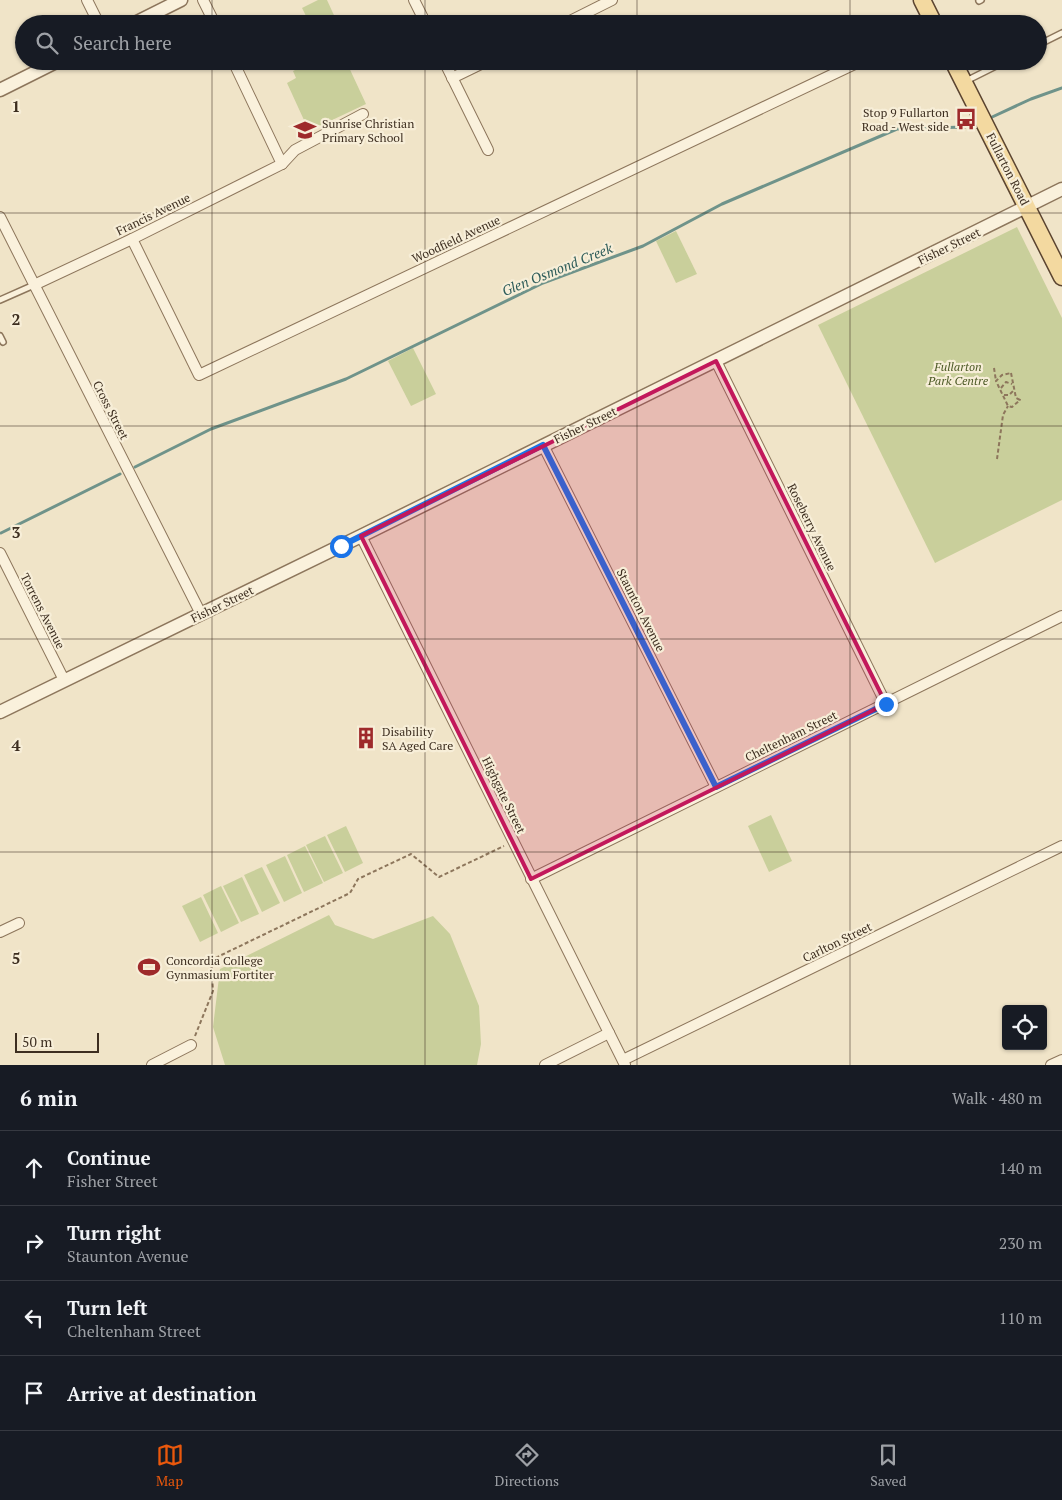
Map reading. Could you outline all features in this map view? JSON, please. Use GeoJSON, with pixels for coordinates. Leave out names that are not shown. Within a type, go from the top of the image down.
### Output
{"type":"FeatureCollection","features":[{"type":"Feature","properties":{"kind":"main road"},"geometry":{"type":"LineString","coordinates":[[922,0],[930,15]]}},
{"type":"Feature","properties":{"kind":"main road","name":"Fullarton Road"},"geometry":{"type":"LineString","coordinates":[[958,70],[1062,277]]}},
{"type":"Feature","properties":{"kind":"street"},"geometry":{"type":"LineString","coordinates":[[87,0],[94,15]]}},
{"type":"Feature","properties":{"kind":"street"},"geometry":{"type":"LineString","coordinates":[[151,15],[181,0]]}},
{"type":"Feature","properties":{"kind":"street"},"geometry":{"type":"LineString","coordinates":[[203,0],[210,15]]}},
{"type":"Feature","properties":{"kind":"street"},"geometry":{"type":"LineString","coordinates":[[414,0],[422,15]]}},
{"type":"Feature","properties":{"kind":"street"},"geometry":{"type":"LineString","coordinates":[[582,15],[612,0]]}},
{"type":"Feature","properties":{"kind":"street"},"geometry":{"type":"LineString","coordinates":[[0,90],[40,70]]}},
{"type":"Feature","properties":{"kind":"street"},"geometry":{"type":"LineString","coordinates":[[237,70],[282,164]]}},
{"type":"Feature","properties":{"kind":"street"},"geometry":{"type":"LineString","coordinates":[[448,70],[488,150]]}},
{"type":"Feature","properties":{"kind":"street"},"geometry":{"type":"LineString","coordinates":[[452,78],[468,70]]}},
{"type":"Feature","properties":{"kind":"street","name":"Woodfield Avenue"},"geometry":{"type":"LineString","coordinates":[[132,239],[199,375],[842,70]]}},
{"type":"Feature","properties":{"kind":"street","name":"Francis Avenue"},"geometry":{"type":"LineString","coordinates":[[34,285],[132,239],[282,164],[295,150],[363,114]]}},
{"type":"Feature","properties":{"kind":"street","name":"Fisher Street"},"geometry":{"type":"LineString","coordinates":[[0,712],[361,536],[1062,189]]}},
{"type":"Feature","properties":{"kind":"street","name":"Cross Street"},"geometry":{"type":"LineString","coordinates":[[0,217],[201,614]]}},
{"type":"Feature","properties":{"kind":"street","name":"Roseberry Avenue"},"geometry":{"type":"LineString","coordinates":[[716,361],[886,704]]}},
{"type":"Feature","properties":{"kind":"street","name":"Staunton Avenue"},"geometry":{"type":"LineString","coordinates":[[543,445],[716,787]]}},
{"type":"Feature","properties":{"kind":"street","name":"Highgate Street"},"geometry":{"type":"LineString","coordinates":[[361,536],[624,1062]]}},
{"type":"Feature","properties":{"kind":"street","name":"Torrens Avenue"},"geometry":{"type":"LineString","coordinates":[[0,553],[64,680]]}},
{"type":"Feature","properties":{"kind":"street","name":"Cheltenham Street"},"geometry":{"type":"LineString","coordinates":[[531,879],[1062,616]]}},
{"type":"Feature","properties":{"kind":"street","name":"Carlton Street"},"geometry":{"type":"LineString","coordinates":[[624,1062],[1062,846]]}},
{"type":"Feature","properties":{"kind":"street"},"geometry":{"type":"LineString","coordinates":[[0,932],[19,922]]}},
{"type":"Feature","properties":{"kind":"street"},"geometry":{"type":"LineString","coordinates":[[545,1065],[609,1033]]}},
{"type":"Feature","properties":{"kind":"street"},"geometry":{"type":"LineString","coordinates":[[152,1065],[191,1045]]}},
{"type":"Feature","properties":{"kind":"street"},"geometry":{"type":"LineString","coordinates":[[1051,1065],[1062,1060]]}},
{"type":"Feature","properties":{"kind":"lane"},"geometry":{"type":"LineString","coordinates":[[1047,40],[1062,33]]}},
{"type":"Feature","properties":{"kind":"lane"},"geometry":{"type":"LineString","coordinates":[[964,82],[988,70]]}},
{"type":"Feature","properties":{"kind":"lane"},"geometry":{"type":"LineString","coordinates":[[0,300],[34,285]]}},
{"type":"Feature","properties":{"kind":"lane"},"geometry":{"type":"LineString","coordinates":[[0,336],[4,342]]}},
{"type":"Feature","properties":{"kind":"path"},"geometry":{"type":"LineString","coordinates":[[994,368],[996,381],[1008,406]]}},
{"type":"Feature","properties":{"kind":"path"},"geometry":{"type":"LineString","coordinates":[[996,381],[1002,375],[1011,373],[1016,398],[1020,400],[1015,405],[1008,406]]}},
{"type":"Feature","properties":{"kind":"path"},"geometry":{"type":"LineString","coordinates":[[1000,390],[1001,386],[1006,382],[1013,384]]}},
{"type":"Feature","properties":{"kind":"path"},"geometry":{"type":"LineString","coordinates":[[1002,394],[1009,395],[1014,390]]}},
{"type":"Feature","properties":{"kind":"path"},"geometry":{"type":"LineString","coordinates":[[997,459],[1003,415],[1008,406]]}},
{"type":"Feature","properties":{"kind":"path"},"geometry":{"type":"LineString","coordinates":[[191,1045],[213,991],[211,960],[350,894],[358,879],[411,854],[439,877],[513,842]]}},
{"type":"Feature","properties":{"kind":"highlighted area"},"geometry":{"type":"Polygon","coordinates":[[[716,361],[886,704],[531,879],[361,536],[716,361]]]}},
{"type":"Feature","properties":{"kind":"green space"},"geometry":{"type":"Polygon","coordinates":[[[318,0],[327,0],[334,15],[306,15],[302,8],[318,0]]]}},
{"type":"Feature","properties":{"kind":"green space"},"geometry":{"type":"Polygon","coordinates":[[[350,70],[366,104],[309,131],[287,83],[296,78],[293,71],[350,70]]]}},
{"type":"Feature","properties":{"kind":"green space","name":"Fullarton Park Centre"},"geometry":{"type":"Polygon","coordinates":[[[1017,227],[1062,318],[1062,500],[935,563],[818,325],[1017,227]]]}},
{"type":"Feature","properties":{"kind":"green space"},"geometry":{"type":"Polygon","coordinates":[[[676,231],[697,274],[676,283],[656,241],[676,231]]]}},
{"type":"Feature","properties":{"kind":"green space"},"geometry":{"type":"Polygon","coordinates":[[[413,348],[436,394],[411,406],[388,361],[413,348]]]}},
{"type":"Feature","properties":{"kind":"green space"},"geometry":{"type":"Polygon","coordinates":[[[771,815],[792,861],[769,872],[748,826],[771,815]]]}},
{"type":"Feature","properties":{"kind":"green space"},"geometry":{"type":"Polygon","coordinates":[[[346,826],[363,863],[345,872],[327,835],[346,826]]]}},
{"type":"Feature","properties":{"kind":"green space"},"geometry":{"type":"Polygon","coordinates":[[[325,836],[343,873],[324,882],[306,845],[325,836]]]}},
{"type":"Feature","properties":{"kind":"green space"},"geometry":{"type":"Polygon","coordinates":[[[305,846],[323,883],[304,892],[287,855],[305,846]]]}},
{"type":"Feature","properties":{"kind":"green space"},"geometry":{"type":"Polygon","coordinates":[[[285,856],[302,893],[284,902],[266,865],[285,856]]]}},
{"type":"Feature","properties":{"kind":"green space"},"geometry":{"type":"Polygon","coordinates":[[[262,867],[280,903],[262,912],[244,875],[262,867]]]}},
{"type":"Feature","properties":{"kind":"green space"},"geometry":{"type":"Polygon","coordinates":[[[242,877],[259,914],[241,922],[223,886],[242,877]]]}},
{"type":"Feature","properties":{"kind":"green space"},"geometry":{"type":"Polygon","coordinates":[[[221,886],[239,923],[221,932],[203,895],[221,886]]]}},
{"type":"Feature","properties":{"kind":"green space"},"geometry":{"type":"Polygon","coordinates":[[[201,897],[218,933],[200,942],[182,906],[201,897]]]}},
{"type":"Feature","properties":{"kind":"green space"},"geometry":{"type":"Polygon","coordinates":[[[329,915],[335,925],[373,939],[433,916],[450,934],[479,1006],[481,1044],[477,1065],[225,1065],[213,1027],[220,969],[329,915]]]}},
{"type":"Feature","properties":{"kind":"waterway","name":"Glen Osmond Creek"},"geometry":{"type":"LineString","coordinates":[[990,118],[1031,99],[1062,88]]}},
{"type":"Feature","properties":{"kind":"waterway","name":"Glen Osmond Creek"},"geometry":{"type":"LineString","coordinates":[[135,467],[211,429],[346,379],[543,283],[643,246],[722,204],[897,129],[965,127]]}},
{"type":"Feature","properties":{"kind":"waterway","name":"Glen Osmond Creek"},"geometry":{"type":"LineString","coordinates":[[1,533],[120,474]]}},
{"type":"Feature","properties":{"kind":"place","name":"Stop 9 Fullarton Road - West side"},"geometry":{"type":"Point","coordinates":[966,119]}},
{"type":"Feature","properties":{"kind":"place","name":"Sunrise Christian Primary School"},"geometry":{"type":"Point","coordinates":[305,130]}},
{"type":"Feature","properties":{"kind":"place","name":"Disability SA Aged Care"},"geometry":{"type":"Point","coordinates":[366,738]}},
{"type":"Feature","properties":{"kind":"place","name":"Concordia College Gynmasium Fortiter"},"geometry":{"type":"Point","coordinates":[149,967]}},
{"type":"Feature","properties":{"kind":"route"},"geometry":{"type":"LineString","coordinates":[[341,546],[543,445],[716,787],[886,704]]}}]}
